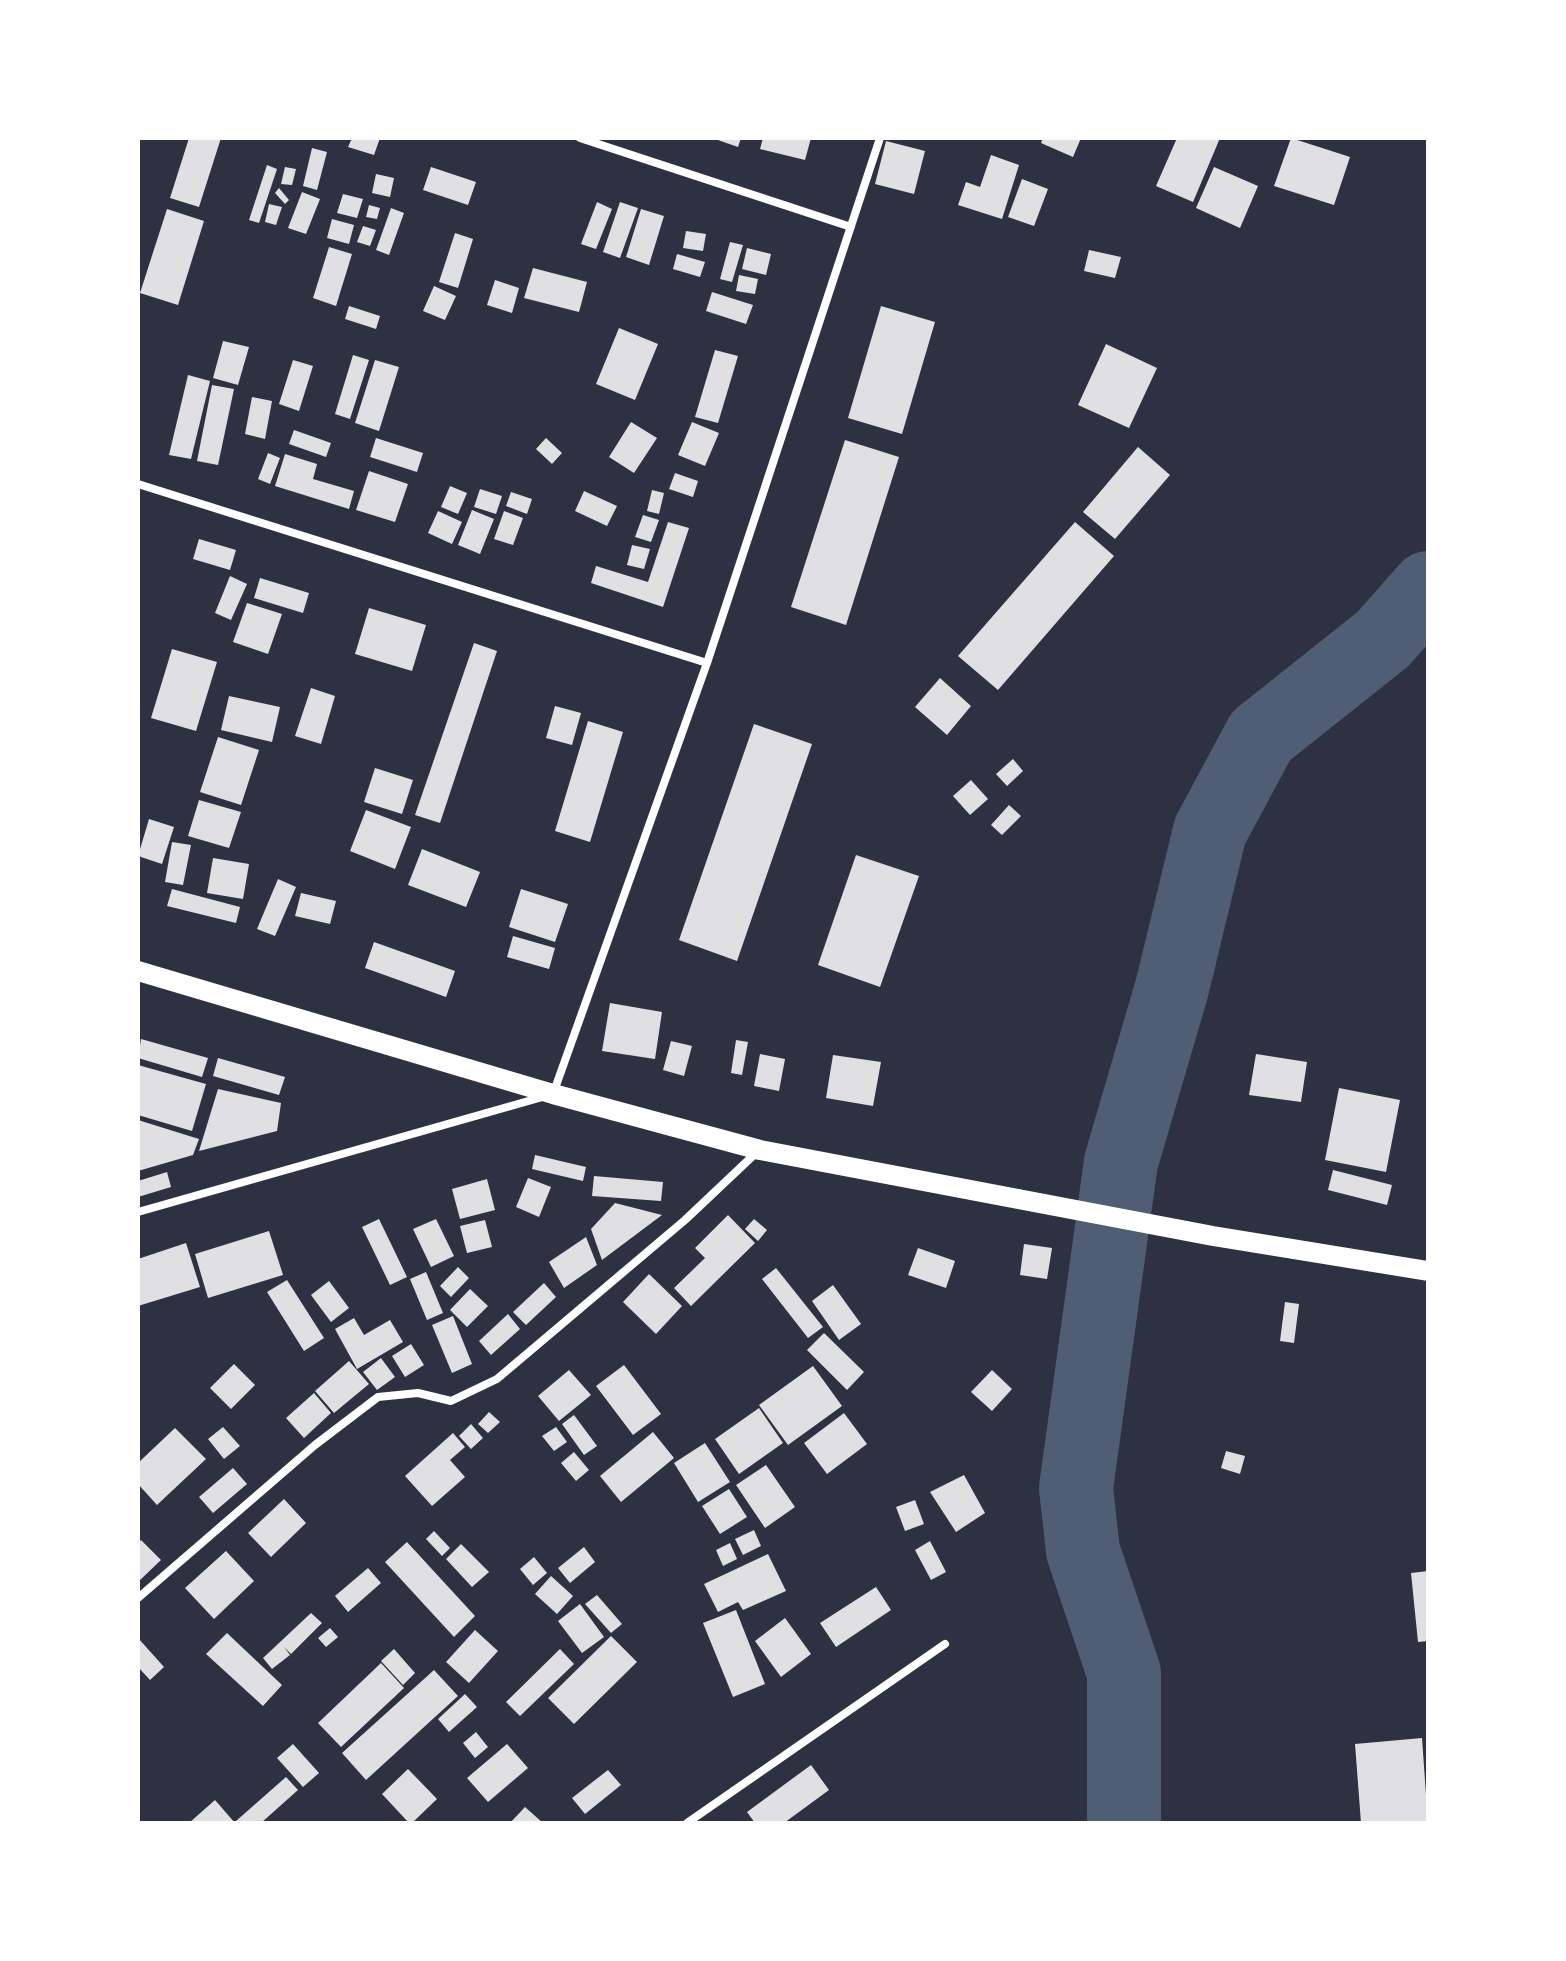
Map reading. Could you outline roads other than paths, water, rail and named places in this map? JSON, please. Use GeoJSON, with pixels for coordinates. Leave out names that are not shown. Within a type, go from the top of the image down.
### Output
{"type":"FeatureCollection","features":[{"type":"Feature","properties":{"kind":"main road"},"geometry":{"type":"LineString","coordinates":[[138,971],[553,1094],[760,1150],[1213,1236],[1428,1271]]}},
{"type":"Feature","properties":{"kind":"street"},"geometry":{"type":"LineString","coordinates":[[580,138],[851,227]]}},
{"type":"Feature","properties":{"kind":"street"},"geometry":{"type":"LineString","coordinates":[[138,1212],[553,1094],[707,663],[880,138]]}},
{"type":"Feature","properties":{"kind":"street"},"geometry":{"type":"LineString","coordinates":[[138,484],[707,663]]}},
{"type":"Feature","properties":{"kind":"street"},"geometry":{"type":"LineString","coordinates":[[138,1598],[315,1445],[378,1397],[418,1393],[451,1401],[497,1379],[685,1220],[760,1150]]}},
{"type":"Feature","properties":{"kind":"street"},"geometry":{"type":"LineString","coordinates":[[687,1823],[945,1644]]}},
{"type":"Feature","properties":{"kind":"waterway"},"geometry":{"type":"LineString","coordinates":[[1124,1823],[1124,1673],[1083,1551],[1076,1488],[1121,1162],[1172,988],[1210,831],[1261,736],[1383,639],[1428,588]]}}]}
